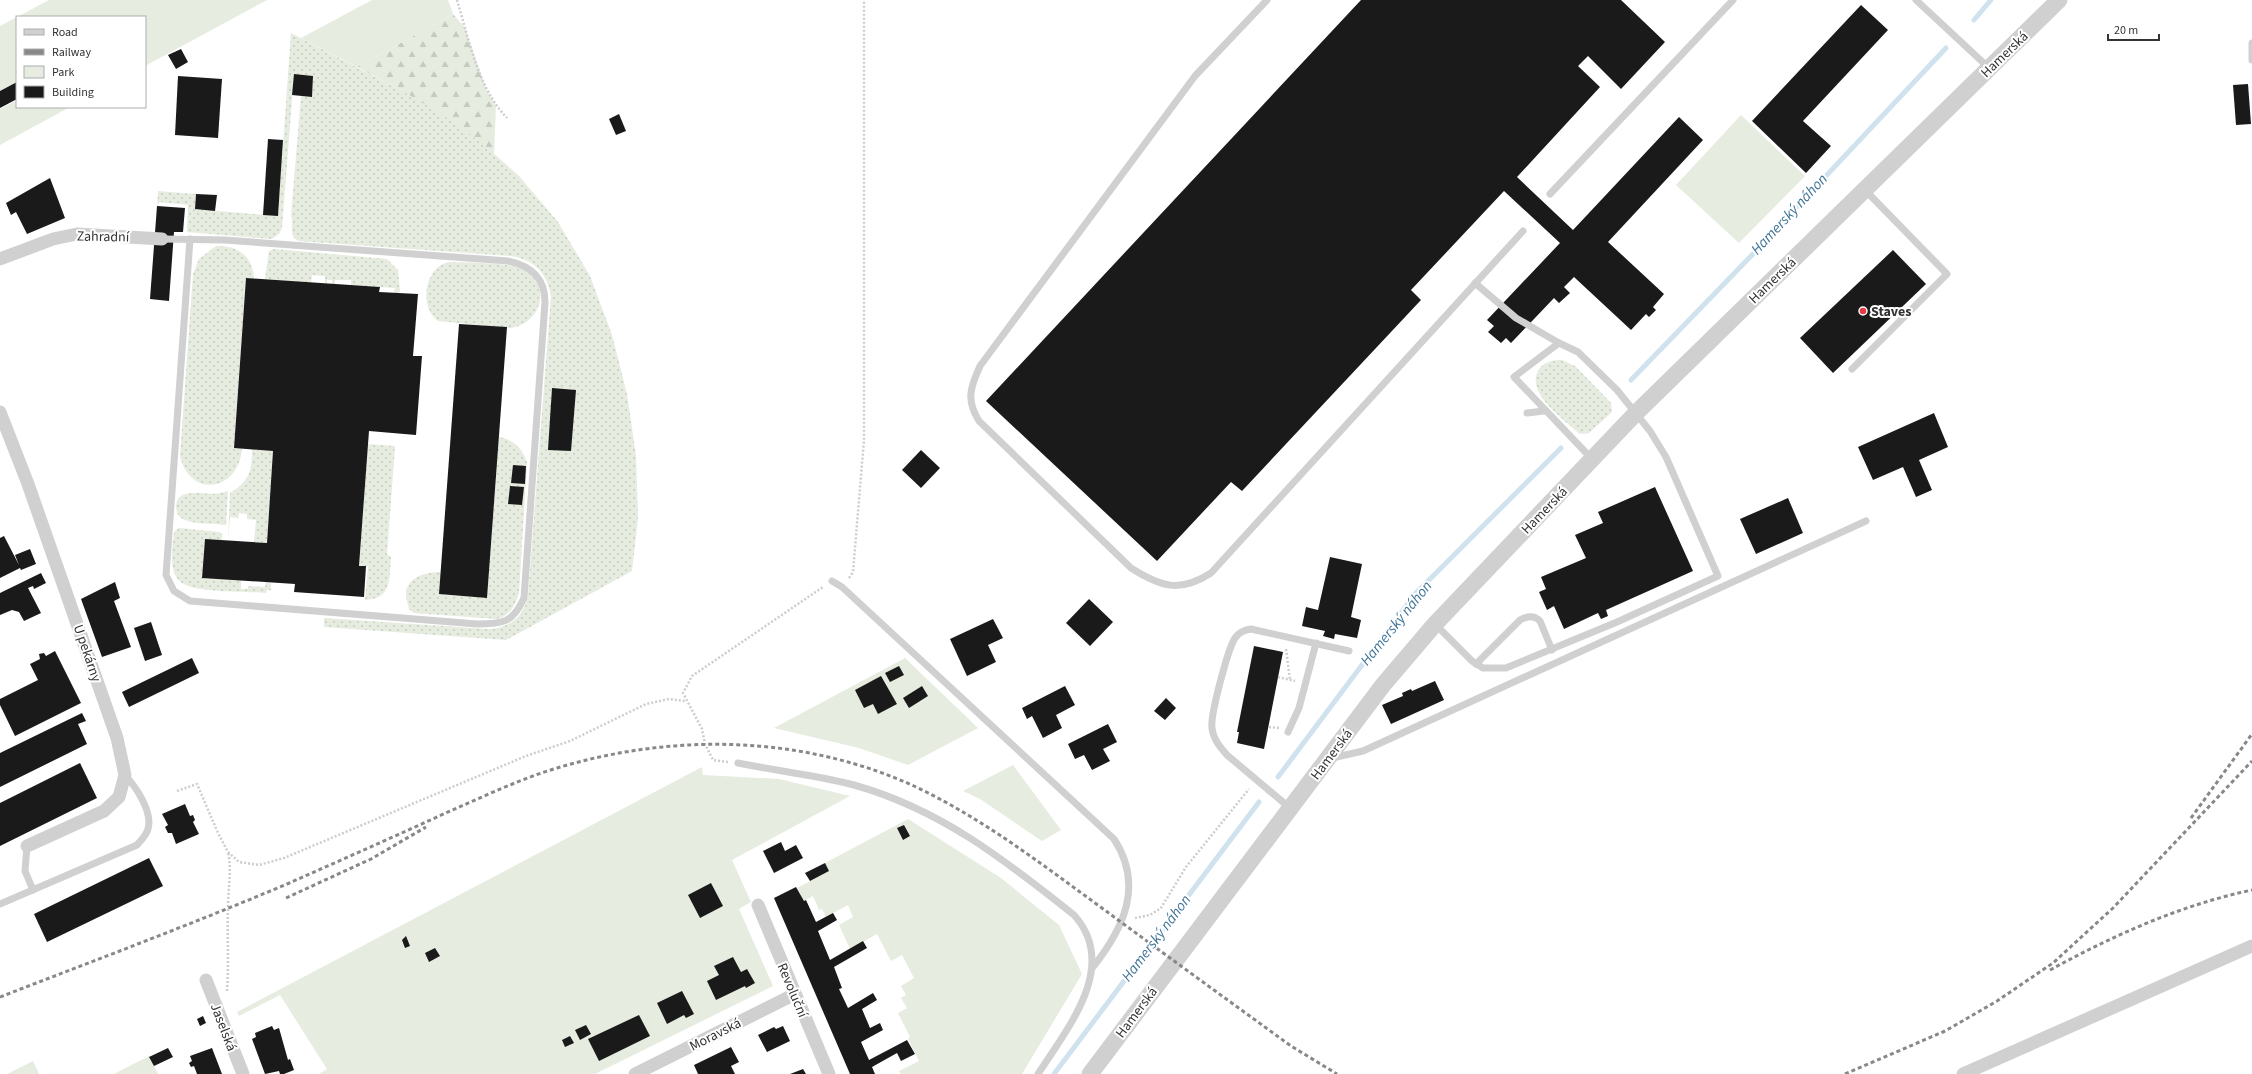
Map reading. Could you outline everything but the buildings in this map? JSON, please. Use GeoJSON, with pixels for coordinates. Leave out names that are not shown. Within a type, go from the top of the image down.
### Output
{"type":"FeatureCollection","features":[{"type":"Feature","properties":{"kind":"street","name":"Hamerská"},"geometry":{"type":"LineString","coordinates":[[1090,1074],[1327,758],[1383,685],[1435,624],[1636,413],[2059,0]]}},
{"type":"Feature","properties":{"kind":"street","name":"Zahradní"},"geometry":{"type":"LineString","coordinates":[[0,259],[53,240],[77,234],[162,239]]}},
{"type":"Feature","properties":{"kind":"street","name":"U pekárny"},"geometry":{"type":"LineString","coordinates":[[0,412],[28,484],[117,738],[125,775],[119,797],[104,812],[27,846]]}},
{"type":"Feature","properties":{"kind":"street","name":"Revoluční"},"geometry":{"type":"LineString","coordinates":[[758,906],[829,1074]]}},
{"type":"Feature","properties":{"kind":"street"},"geometry":{"type":"LineString","coordinates":[[1963,1074],[2252,946]]}},
{"type":"Feature","properties":{"kind":"street","name":"Jaselská"},"geometry":{"type":"LineString","coordinates":[[206,980],[242,1074]]}},
{"type":"Feature","properties":{"kind":"street","name":"Moravská"},"geometry":{"type":"LineString","coordinates":[[635,1074],[794,994]]}},
{"type":"Feature","properties":{"kind":"lane"},"geometry":{"type":"LineString","coordinates":[[1267,0],[1195,76],[980,366],[970,390],[971,402],[979,421],[1131,568],[1160,584],[1178,586],[1195,583],[1211,573],[1523,231]]}},
{"type":"Feature","properties":{"kind":"lane"},"geometry":{"type":"LineString","coordinates":[[1550,194],[1733,0]]}},
{"type":"Feature","properties":{"kind":"lane"},"geometry":{"type":"LineString","coordinates":[[1916,0],[1989,68]]}},
{"type":"Feature","properties":{"kind":"lane"},"geometry":{"type":"LineString","coordinates":[[2252,43],[2252,60]]}},
{"type":"Feature","properties":{"kind":"lane"},"geometry":{"type":"LineString","coordinates":[[1852,369],[1947,274],[1865,189]]}},
{"type":"Feature","properties":{"kind":"lane"},"geometry":{"type":"LineString","coordinates":[[162,239],[190,239],[508,261],[522,264],[537,275],[543,284],[545,302],[524,598],[520,607],[509,620],[492,624],[477,624],[326,613],[190,601],[174,591],[166,575],[190,239]]}},
{"type":"Feature","properties":{"kind":"lane"},"geometry":{"type":"LineString","coordinates":[[1435,624],[1476,664],[1483,668],[1506,668],[1552,650],[1718,576],[1662,449],[1617,390],[1578,352],[1559,343],[1516,318],[1475,283]]}},
{"type":"Feature","properties":{"kind":"lane"},"geometry":{"type":"LineString","coordinates":[[1559,343],[1511,380],[1544,410],[1592,460]]}},
{"type":"Feature","properties":{"kind":"lane"},"geometry":{"type":"LineString","coordinates":[[1527,413],[1544,410]]}},
{"type":"Feature","properties":{"kind":"lane"},"geometry":{"type":"LineString","coordinates":[[1327,758],[1363,751],[1866,521]]}},
{"type":"Feature","properties":{"kind":"lane"},"geometry":{"type":"LineString","coordinates":[[832,581],[842,587],[1114,840],[1124,856],[1129,873],[1129,892],[1115,936],[1093,967],[1083,998],[1038,1074]]}},
{"type":"Feature","properties":{"kind":"lane"},"geometry":{"type":"LineString","coordinates":[[1476,664],[1520,620],[1529,616],[1536,617],[1540,621],[1552,650]]}},
{"type":"Feature","properties":{"kind":"lane"},"geometry":{"type":"LineString","coordinates":[[1290,808],[1227,755],[1215,740],[1212,729],[1214,705],[1233,642],[1240,632],[1251,628],[1349,651]]}},
{"type":"Feature","properties":{"kind":"lane"},"geometry":{"type":"LineString","coordinates":[[1288,732],[1299,708],[1316,643]]}},
{"type":"Feature","properties":{"kind":"lane"},"geometry":{"type":"LineString","coordinates":[[738,763],[821,777],[855,785],[908,804],[953,826],[1074,915],[1082,924],[1089,938],[1093,967]]}},
{"type":"Feature","properties":{"kind":"lane"},"geometry":{"type":"LineString","coordinates":[[0,904],[137,845],[146,835],[148,827],[144,806],[135,786],[125,775]]}},
{"type":"Feature","properties":{"kind":"lane"},"geometry":{"type":"LineString","coordinates":[[27,846],[25,871],[33,890]]}},
{"type":"Feature","properties":{"kind":"path"},"geometry":{"type":"LineString","coordinates":[[458,0],[487,91],[496,106],[508,118]]}},
{"type":"Feature","properties":{"kind":"path"},"geometry":{"type":"LineString","coordinates":[[842,587],[853,572],[864,440],[864,0]]}},
{"type":"Feature","properties":{"kind":"path"},"geometry":{"type":"LineString","coordinates":[[738,763],[713,760],[705,744],[702,729],[685,701],[683,693],[692,676],[832,581]]}},
{"type":"Feature","properties":{"kind":"path"},"geometry":{"type":"LineString","coordinates":[[1288,636],[1285,651],[1290,680]]}},
{"type":"Feature","properties":{"kind":"path"},"geometry":{"type":"LineString","coordinates":[[1278,677],[1286,679]]}},
{"type":"Feature","properties":{"kind":"path"},"geometry":{"type":"LineString","coordinates":[[228,852],[239,862],[259,865],[284,858],[526,756],[570,741],[646,704],[669,699],[685,701]]}},
{"type":"Feature","properties":{"kind":"path"},"geometry":{"type":"LineString","coordinates":[[1122,917],[1142,918],[1161,908],[1186,867],[1256,780]]}},
{"type":"Feature","properties":{"kind":"path"},"geometry":{"type":"LineString","coordinates":[[177,791],[197,784],[218,833],[228,852],[231,870],[228,909],[229,961],[227,992],[214,1001]]}},
{"type":"Feature","properties":{"kind":"green space"},"geometry":{"type":"Polygon","coordinates":[[[49,0],[267,0],[146,65],[146,16],[19,16],[49,0]]]}},
{"type":"Feature","properties":{"kind":"green space"},"geometry":{"type":"Polygon","coordinates":[[[372,0],[448,0],[453,14],[357,67],[301,38],[372,0]]]}},
{"type":"Feature","properties":{"kind":"green space"},"geometry":{"type":"Polygon","coordinates":[[[453,14],[465,28],[487,91],[496,106],[494,154],[462,128],[428,106],[357,67],[453,14]]]}},
{"type":"Feature","properties":{"kind":"green space"},"geometry":{"type":"Polygon","coordinates":[[[16,18],[16,83],[0,91],[0,26],[16,18]]]}},
{"type":"Feature","properties":{"kind":"green space"},"geometry":{"type":"Polygon","coordinates":[[[291,33],[429,105],[474,136],[519,176],[558,222],[590,276],[612,335],[627,394],[636,456],[638,518],[632,571],[506,640],[324,627],[324,618],[488,629],[509,624],[515,620],[523,609],[528,595],[551,296],[546,280],[538,268],[526,260],[510,256],[298,241],[292,232],[291,216],[301,96],[312,97],[313,76],[294,74],[282,228],[279,234],[272,239],[187,232],[188,205],[159,202],[157,206],[158,191],[196,194],[195,209],[278,216],[291,33]]]}},
{"type":"Feature","properties":{"kind":"green space"},"geometry":{"type":"Polygon","coordinates":[[[16,101],[16,108],[68,108],[0,145],[0,109],[16,101]]]}},
{"type":"Feature","properties":{"kind":"green space"},"geometry":{"type":"Polygon","coordinates":[[[1741,115],[1805,176],[1739,243],[1676,185],[1741,115]]]}},
{"type":"Feature","properties":{"kind":"green space"},"geometry":{"type":"Polygon","coordinates":[[[216,246],[231,248],[243,254],[251,264],[254,279],[246,278],[234,447],[242,448],[239,463],[232,474],[224,481],[214,485],[203,484],[193,479],[185,470],[180,456],[193,274],[199,259],[216,246]]]}},
{"type":"Feature","properties":{"kind":"green space"},"geometry":{"type":"Polygon","coordinates":[[[274,249],[387,259],[398,270],[400,292],[394,294],[395,288],[351,285],[351,280],[335,280],[335,284],[332,284],[332,280],[327,280],[327,284],[325,283],[325,276],[312,275],[311,283],[265,279],[269,251],[274,249]]]}},
{"type":"Feature","properties":{"kind":"green space"},"geometry":{"type":"Polygon","coordinates":[[[450,262],[498,264],[522,269],[532,275],[538,284],[540,302],[536,311],[530,319],[521,325],[510,328],[438,321],[432,315],[428,306],[426,297],[427,287],[430,278],[435,271],[441,265],[450,262]]]}},
{"type":"Feature","properties":{"kind":"green space"},"geometry":{"type":"Polygon","coordinates":[[[1555,360],[1562,360],[1575,366],[1611,403],[1612,412],[1589,433],[1580,434],[1549,406],[1537,389],[1536,380],[1538,371],[1542,365],[1555,360]]]}},
{"type":"Feature","properties":{"kind":"green space"},"geometry":{"type":"Polygon","coordinates":[[[499,437],[509,440],[517,445],[527,462],[519,593],[516,602],[509,612],[497,619],[414,613],[409,609],[406,593],[410,583],[414,579],[424,574],[441,572],[440,594],[487,598],[499,437]]]}},
{"type":"Feature","properties":{"kind":"green space"},"geometry":{"type":"Polygon","coordinates":[[[368,444],[395,446],[387,555],[391,556],[388,586],[381,596],[374,599],[365,600],[368,566],[359,566],[368,444]]]}},
{"type":"Feature","properties":{"kind":"green space"},"geometry":{"type":"Polygon","coordinates":[[[252,449],[273,451],[267,543],[254,542],[256,520],[247,519],[247,514],[239,513],[238,518],[230,517],[228,540],[230,493],[242,484],[249,474],[252,462],[252,449]]]}},
{"type":"Feature","properties":{"kind":"green space"},"geometry":{"type":"Polygon","coordinates":[[[228,491],[226,525],[204,524],[188,521],[180,517],[176,510],[179,498],[185,494],[216,494],[228,491]]]}},
{"type":"Feature","properties":{"kind":"green space"},"geometry":{"type":"Polygon","coordinates":[[[179,528],[220,532],[222,534],[222,540],[205,539],[202,577],[241,580],[241,589],[248,589],[248,586],[265,587],[266,582],[271,583],[271,590],[267,590],[266,593],[214,591],[194,588],[182,583],[178,580],[175,574],[172,562],[174,532],[179,528]]]}},
{"type":"Feature","properties":{"kind":"green space"},"geometry":{"type":"Polygon","coordinates":[[[905,658],[978,728],[908,765],[859,748],[774,728],[905,658]]]}},
{"type":"Feature","properties":{"kind":"green space"},"geometry":{"type":"Polygon","coordinates":[[[1013,765],[1061,830],[1042,841],[980,799],[963,791],[1013,765]]]}},
{"type":"Feature","properties":{"kind":"green space"},"geometry":{"type":"Polygon","coordinates":[[[702,767],[703,775],[779,779],[850,796],[732,860],[751,902],[739,909],[773,986],[595,1074],[319,1074],[327,1069],[280,995],[239,1016],[237,1012],[702,767]]]}},
{"type":"Feature","properties":{"kind":"green space"},"geometry":{"type":"Polygon","coordinates":[[[908,819],[1001,878],[1059,925],[1082,974],[1022,1074],[901,1074],[899,1071],[919,1061],[908,1039],[910,1037],[898,1013],[907,1008],[901,998],[906,995],[901,986],[914,978],[902,955],[891,961],[877,934],[850,949],[839,925],[853,917],[848,905],[826,917],[822,909],[819,910],[813,896],[804,901],[797,888],[829,871],[825,863],[908,819]]]}},
{"type":"Feature","properties":{"kind":"green space"},"geometry":{"type":"Polygon","coordinates":[[[149,1056],[158,1074],[114,1074],[149,1056]]]}},
{"type":"Feature","properties":{"kind":"green space"},"geometry":{"type":"Polygon","coordinates":[[[33,1061],[39,1074],[7,1074],[33,1061]]]}},
{"type":"Feature","properties":{"kind":"waterway","name":"Hamerský náhon"},"geometry":{"type":"LineString","coordinates":[[1974,20],[1991,0]]}},
{"type":"Feature","properties":{"kind":"waterway","name":"Hamerský náhon"},"geometry":{"type":"LineString","coordinates":[[1631,380],[1751,256],[1946,48]]}},
{"type":"Feature","properties":{"kind":"waterway","name":"Hamerský náhon"},"geometry":{"type":"LineString","coordinates":[[1278,777],[1416,593],[1561,448]]}},
{"type":"Feature","properties":{"kind":"waterway","name":"Hamerský náhon"},"geometry":{"type":"LineString","coordinates":[[1054,1074],[1259,802]]}},
{"type":"Feature","properties":{"kind":"railway"},"geometry":{"type":"LineString","coordinates":[[2191,818],[2252,734]]}},
{"type":"Feature","properties":{"kind":"railway"},"geometry":{"type":"LineString","coordinates":[[0,997],[251,899],[516,782],[543,772],[601,757],[646,749],[691,745],[737,745],[782,749],[827,757],[871,769],[914,786],[940,799],[965,813],[1013,844],[1291,1046],[1337,1074]]}},
{"type":"Feature","properties":{"kind":"railway"},"geometry":{"type":"LineString","coordinates":[[1845,1074],[1945,1031],[1997,1001],[2053,963],[2113,908],[2252,761]]}},
{"type":"Feature","properties":{"kind":"railway"},"geometry":{"type":"LineString","coordinates":[[286,898],[371,859],[426,827]]}},
{"type":"Feature","properties":{"kind":"railway"},"geometry":{"type":"LineString","coordinates":[[2050,970],[2148,922],[2199,904],[2252,890]]}},
{"type":"Feature","properties":{"kind":"place","name":"Staves"},"geometry":{"type":"Point","coordinates":[1863,311]}}]}
